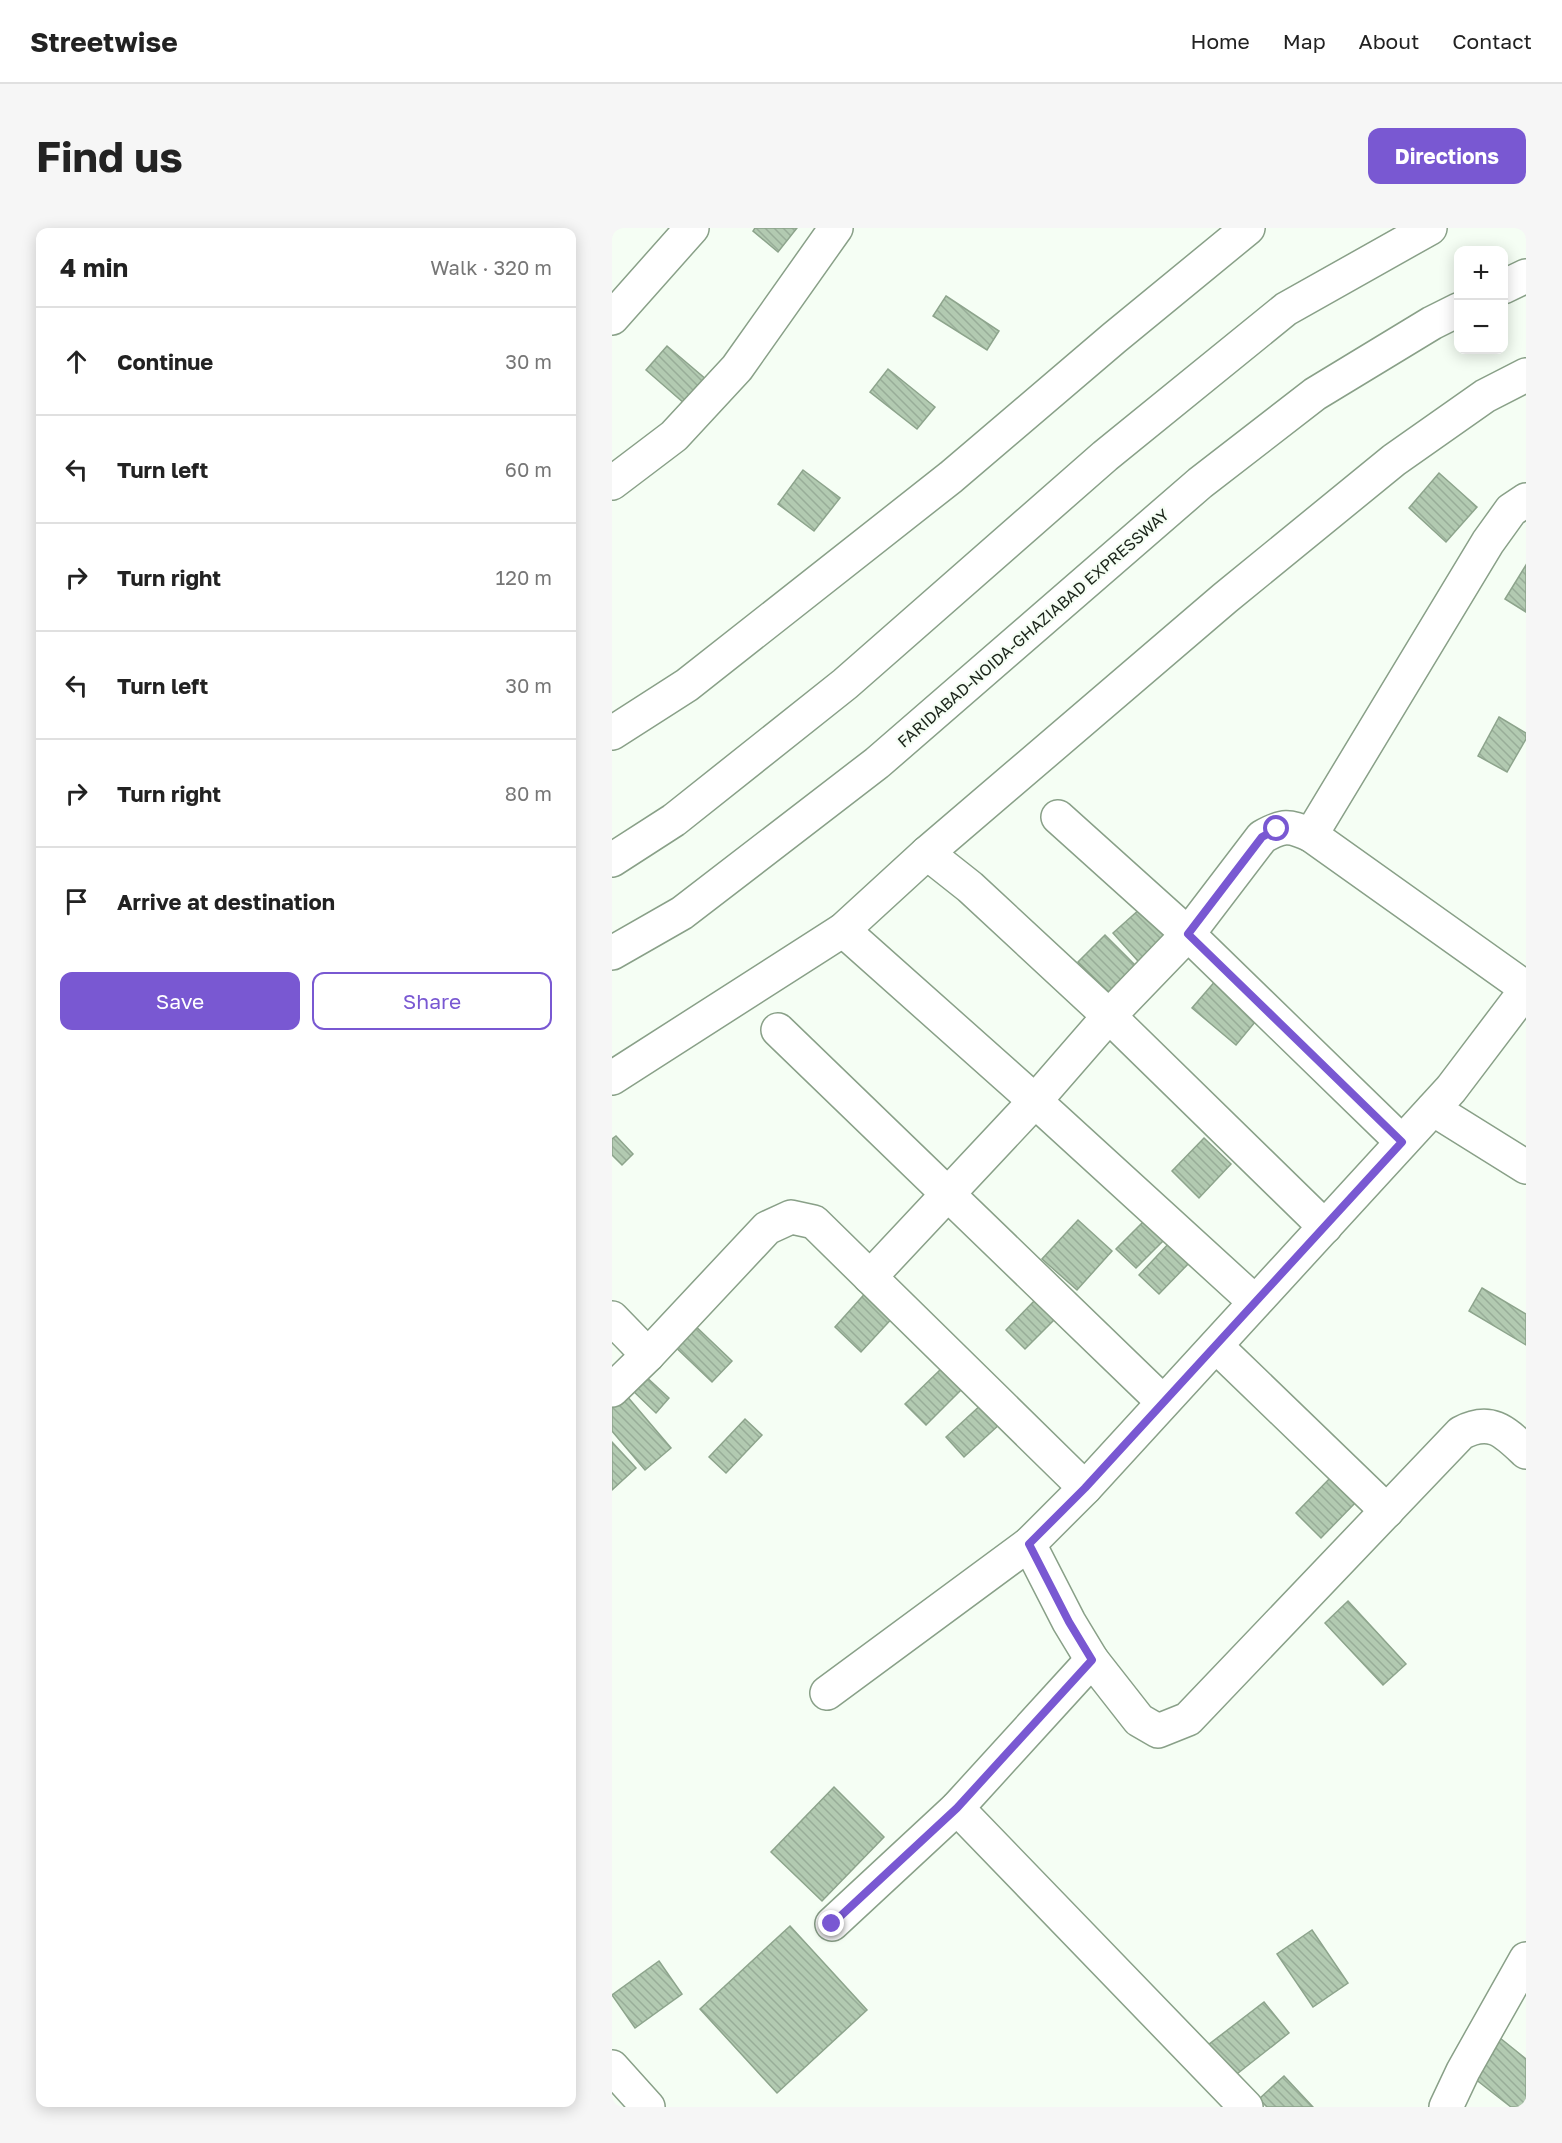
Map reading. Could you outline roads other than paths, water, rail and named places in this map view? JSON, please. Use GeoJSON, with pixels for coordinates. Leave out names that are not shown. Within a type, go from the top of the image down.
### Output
{"type":"FeatureCollection","features":[{"type":"Feature","properties":{"kind":"street"},"geometry":{"type":"LineString","coordinates":[[612,318],[692,228]]}},
{"type":"Feature","properties":{"kind":"street"},"geometry":{"type":"LineString","coordinates":[[612,483],[674,436],[738,368],[836,228]]}},
{"type":"Feature","properties":{"kind":"street"},"geometry":{"type":"LineString","coordinates":[[612,733],[687,685],[942,485],[1114,338],[1248,228]]}},
{"type":"Feature","properties":{"kind":"street"},"geometry":{"type":"LineString","coordinates":[[612,860],[674,820],[845,684],[1105,456],[1286,309],[1430,228]]}},
{"type":"Feature","properties":{"kind":"street"},"geometry":{"type":"LineString","coordinates":[[1508,285],[1526,276]]}},
{"type":"Feature","properties":{"kind":"street","name":"FARIDABAD-NOIDA-GHAZIABAD EXPRESSWAY"},"geometry":{"type":"LineString","coordinates":[[612,953],[682,913],[877,763],[1200,483],[1316,394],[1454,312]]}},
{"type":"Feature","properties":{"kind":"street"},"geometry":{"type":"LineString","coordinates":[[612,1078],[843,930],[927,853],[1225,598],[1394,460],[1485,396],[1526,375]]}},
{"type":"Feature","properties":{"kind":"street"},"geometry":{"type":"LineString","coordinates":[[1311,835],[1488,542],[1511,510],[1526,500]]}},
{"type":"Feature","properties":{"kind":"street"},"geometry":{"type":"LineString","coordinates":[[1058,817],[1188,934],[1402,1142]]}},
{"type":"Feature","properties":{"kind":"street"},"geometry":{"type":"LineString","coordinates":[[827,1693],[1029,1544],[1085,1488],[1451,1089],[1526,989],[1311,835],[1293,827],[1277,829],[1262,837],[1188,934],[1109,1016],[1035,1101],[870,1277]]}},
{"type":"Feature","properties":{"kind":"street"},"geometry":{"type":"LineString","coordinates":[[927,853],[970,887],[1109,1016],[1325,1227]]}},
{"type":"Feature","properties":{"kind":"street"},"geometry":{"type":"LineString","coordinates":[[843,930],[1255,1302]]}},
{"type":"Feature","properties":{"kind":"street"},"geometry":{"type":"LineString","coordinates":[[778,1030],[1163,1402]]}},
{"type":"Feature","properties":{"kind":"street"},"geometry":{"type":"LineString","coordinates":[[1433,1109],[1526,1167]]}},
{"type":"Feature","properties":{"kind":"street"},"geometry":{"type":"LineString","coordinates":[[612,1390],[648,1355],[767,1228],[791,1217],[814,1222],[1085,1488]]}},
{"type":"Feature","properties":{"kind":"street"},"geometry":{"type":"LineString","coordinates":[[612,1318],[648,1355]]}},
{"type":"Feature","properties":{"kind":"street"},"geometry":{"type":"LineString","coordinates":[[1216,1346],[1387,1511]]}},
{"type":"Feature","properties":{"kind":"street"},"geometry":{"type":"LineString","coordinates":[[1029,1544],[1069,1622],[1092,1660],[1139,1719],[1158,1731],[1188,1719],[1461,1433],[1472,1427],[1494,1427],[1506,1432],[1526,1452]]}},
{"type":"Feature","properties":{"kind":"street"},"geometry":{"type":"LineString","coordinates":[[832,1924],[957,1808],[1092,1660]]}},
{"type":"Feature","properties":{"kind":"street"},"geometry":{"type":"LineString","coordinates":[[957,1808],[1246,2107]]}},
{"type":"Feature","properties":{"kind":"street"},"geometry":{"type":"LineString","coordinates":[[1446,2107],[1463,2071],[1526,1959]]}},
{"type":"Feature","properties":{"kind":"street"},"geometry":{"type":"LineString","coordinates":[[612,2067],[648,2107]]}}]}
